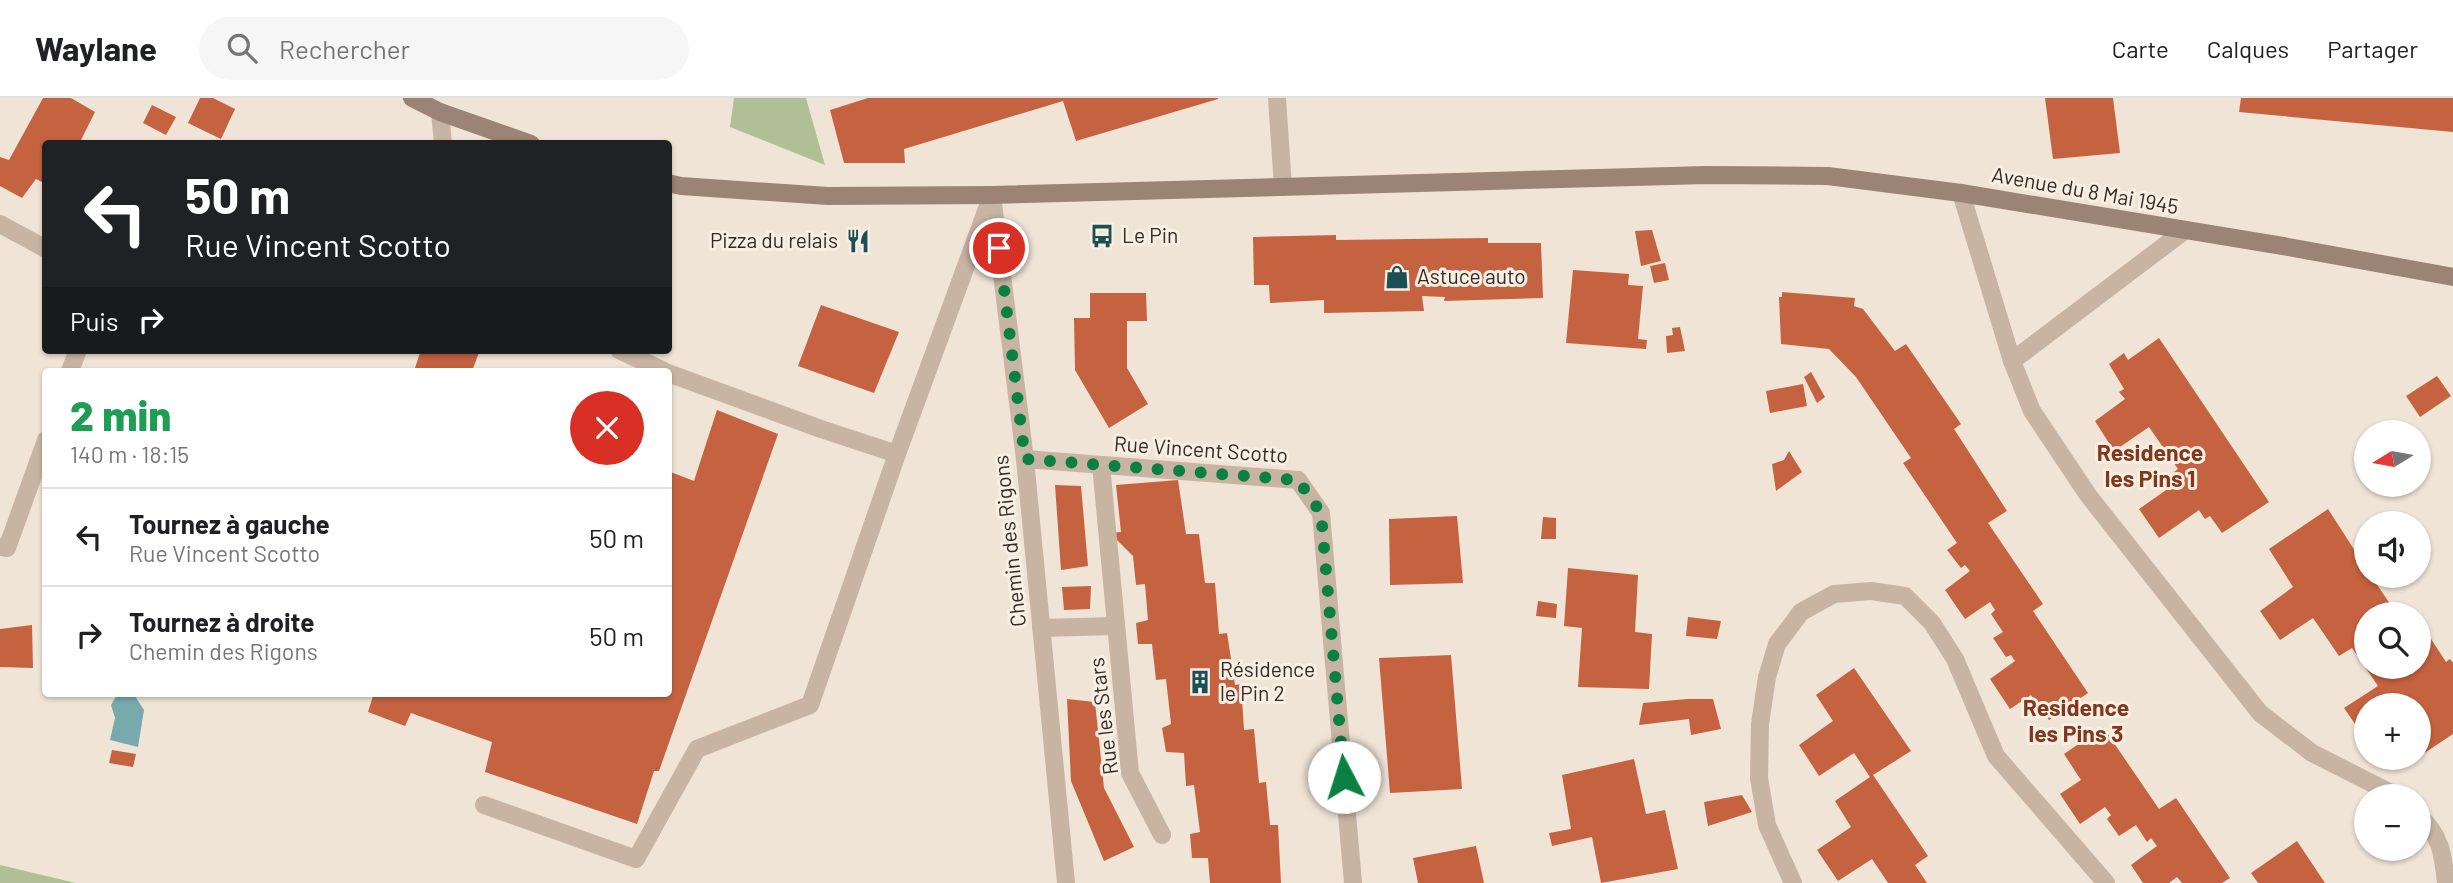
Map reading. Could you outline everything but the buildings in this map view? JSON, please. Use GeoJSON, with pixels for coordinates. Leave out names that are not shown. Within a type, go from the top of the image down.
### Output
{"type":"FeatureCollection","features":[{"type":"Feature","properties":{"kind":"main road"},"geometry":{"type":"LineString","coordinates":[[412,98],[440,112],[520,140]]}},
{"type":"Feature","properties":{"kind":"main road","name":"Avenue du 8 Mai 1945"},"geometry":{"type":"LineString","coordinates":[[672,184],[828,196],[992,195],[1707,175],[1828,176],[1961,193],[2453,277]]}},
{"type":"Feature","properties":{"kind":"street"},"geometry":{"type":"LineString","coordinates":[[1277,98],[1283,187]]}},
{"type":"Feature","properties":{"kind":"street"},"geometry":{"type":"LineString","coordinates":[[440,112],[443,140]]}},
{"type":"Feature","properties":{"kind":"street"},"geometry":{"type":"LineString","coordinates":[[1961,193],[2012,361],[2032,411],[2065,463],[2260,713],[2312,753],[2374,784]]}},
{"type":"Feature","properties":{"kind":"street"},"geometry":{"type":"LineString","coordinates":[[484,805],[636,859],[697,749],[810,705],[897,454],[992,195]]}},
{"type":"Feature","properties":{"kind":"street","name":"Chemin des Rigons"},"geometry":{"type":"LineString","coordinates":[[992,195],[1025,459],[1066,883]]}},
{"type":"Feature","properties":{"kind":"street"},"geometry":{"type":"LineString","coordinates":[[0,224],[42,246]]}},
{"type":"Feature","properties":{"kind":"street"},"geometry":{"type":"LineString","coordinates":[[2012,361],[2184,232]]}},
{"type":"Feature","properties":{"kind":"street"},"geometry":{"type":"LineString","coordinates":[[628,354],[658,368]]}},
{"type":"Feature","properties":{"kind":"street"},"geometry":{"type":"LineString","coordinates":[[672,374],[897,454]]}},
{"type":"Feature","properties":{"kind":"street"},"geometry":{"type":"LineString","coordinates":[[0,547],[7,548],[42,451]]}},
{"type":"Feature","properties":{"kind":"street","name":"Rue Vincent Scotto"},"geometry":{"type":"LineString","coordinates":[[1025,459],[1298,480],[1321,513],[1353,883]]}},
{"type":"Feature","properties":{"kind":"street","name":"Rue les Stars"},"geometry":{"type":"LineString","coordinates":[[1101,465],[1130,773],[1163,835]]}},
{"type":"Feature","properties":{"kind":"street"},"geometry":{"type":"LineString","coordinates":[[1793,883],[1767,825],[1759,778],[1760,724],[1767,677],[1777,644],[1801,612],[1834,594],[1871,591],[1905,596],[1932,623],[1955,659],[1996,756],[2106,883]]}},
{"type":"Feature","properties":{"kind":"street","name":"Rue les Stars"},"geometry":{"type":"LineString","coordinates":[[1041,628],[1116,626]]}},
{"type":"Feature","properties":{"kind":"street"},"geometry":{"type":"LineString","coordinates":[[2431,826],[2444,860],[2446,883]]}},
{"type":"Feature","properties":{"kind":"green space"},"geometry":{"type":"Polygon","coordinates":[[[734,98],[806,98],[825,165],[730,127],[734,98]]]}},
{"type":"Feature","properties":{"kind":"green space"},"geometry":{"type":"Polygon","coordinates":[[[0,865],[76,883],[0,883],[0,865]]]}},
{"type":"Feature","properties":{"kind":"water"},"geometry":{"type":"Polygon","coordinates":[[[116,697],[136,697],[144,710],[138,747],[110,740],[115,718],[111,705],[116,697]]]}},
{"type":"Feature","properties":{"kind":"place","name":"Le Pin"},"geometry":{"type":"Point","coordinates":[1102,236]}},
{"type":"Feature","properties":{"kind":"place","name":"Pizza du relais"},"geometry":{"type":"Point","coordinates":[858,241]}},
{"type":"Feature","properties":{"kind":"place","name":"Astuce auto"},"geometry":{"type":"Point","coordinates":[1397,277]}},
{"type":"Feature","properties":{"kind":"place","name":"Résidence le Pin 2"},"geometry":{"type":"Point","coordinates":[1200,682]}},
{"type":"Feature","properties":{"kind":"district","name":"Residence les Pins 1"},"geometry":{"type":"Point","coordinates":[2150,466]}},
{"type":"Feature","properties":{"kind":"district","name":"Residence les Pins 3"},"geometry":{"type":"Point","coordinates":[2076,721]}},
{"type":"Feature","properties":{"kind":"route"},"geometry":{"type":"LineString","coordinates":[[999,248],[1025,459],[1298,480],[1321,513],[1344,777]]}}]}
